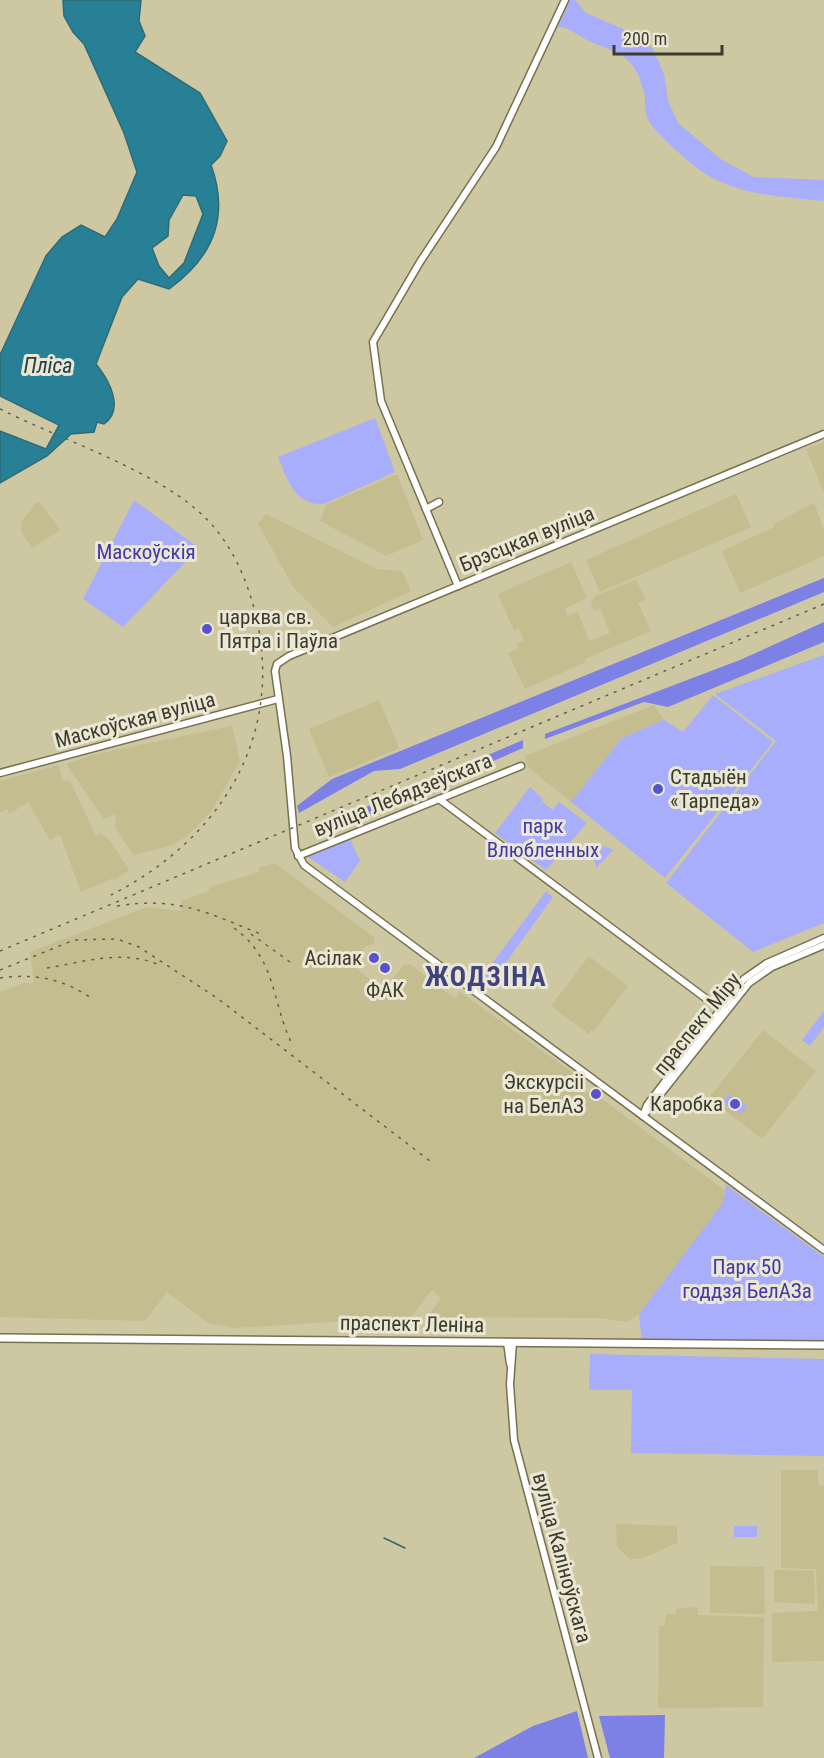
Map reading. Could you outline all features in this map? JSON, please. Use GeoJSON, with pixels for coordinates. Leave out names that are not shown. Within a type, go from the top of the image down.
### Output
{"type":"FeatureCollection","features":[{"type":"Feature","properties":{"kind":"main road"},"geometry":{"type":"LineString","coordinates":[[458,586],[381,401],[373,342],[420,262],[496,147],[565,0]]}},
{"type":"Feature","properties":{"kind":"main road","name":"Брэсцкая вуліца"},"geometry":{"type":"LineString","coordinates":[[298,856],[292,825],[287,756],[278,699],[276,668],[282,659],[824,434]]}},
{"type":"Feature","properties":{"kind":"main road"},"geometry":{"type":"LineString","coordinates":[[426,508],[439,502]]}},
{"type":"Feature","properties":{"kind":"main road","name":"Маскоўская вуліца"},"geometry":{"type":"LineString","coordinates":[[0,773],[278,699]]}},
{"type":"Feature","properties":{"kind":"main road","name":"вуліца Лебядзеўскага"},"geometry":{"type":"LineString","coordinates":[[298,856],[522,766]]}},
{"type":"Feature","properties":{"kind":"main road"},"geometry":{"type":"LineString","coordinates":[[439,799],[550,882],[558,893],[721,1010]]}},
{"type":"Feature","properties":{"kind":"main road"},"geometry":{"type":"LineString","coordinates":[[298,856],[304,865],[824,1250]]}},
{"type":"Feature","properties":{"kind":"main road"},"geometry":{"type":"LineString","coordinates":[[545,889],[550,882]]}},
{"type":"Feature","properties":{"kind":"main road","name":"праспект Міру"},"geometry":{"type":"LineString","coordinates":[[643,1116],[736,987],[757,969],[824,938]]}},
{"type":"Feature","properties":{"kind":"main road","name":"праспект Міру"},"geometry":{"type":"LineString","coordinates":[[721,1010],[762,973],[824,945]]}},
{"type":"Feature","properties":{"kind":"main road","name":"праспект Леніна"},"geometry":{"type":"LineString","coordinates":[[0,1340],[824,1347]]}},
{"type":"Feature","properties":{"kind":"main road","name":"вуліца Каліноўскага"},"geometry":{"type":"LineString","coordinates":[[510,1344],[514,1440],[598,1758]]}},
{"type":"Feature","properties":{"kind":"shaded area"},"geometry":{"type":"Polygon","coordinates":[[[824,442],[824,493],[806,449],[824,442]]]}},
{"type":"Feature","properties":{"kind":"shaded area"},"geometry":{"type":"Polygon","coordinates":[[[397,474],[423,540],[386,556],[320,521],[326,505],[397,474]]]}},
{"type":"Feature","properties":{"kind":"shaded area"},"geometry":{"type":"Polygon","coordinates":[[[736,494],[751,527],[600,592],[586,560],[736,494]]]}},
{"type":"Feature","properties":{"kind":"shaded area"},"geometry":{"type":"Polygon","coordinates":[[[36,503],[40,503],[60,530],[32,548],[21,531],[22,521],[36,503]]]}},
{"type":"Feature","properties":{"kind":"shaded area"},"geometry":{"type":"Polygon","coordinates":[[[814,503],[824,530],[824,556],[740,593],[722,551],[774,527],[774,524],[814,503]]]}},
{"type":"Feature","properties":{"kind":"shaded area"},"geometry":{"type":"Polygon","coordinates":[[[266,514],[377,569],[402,571],[411,591],[333,627],[294,588],[258,524],[266,514]]]}},
{"type":"Feature","properties":{"kind":"shaded area"},"geometry":{"type":"Polygon","coordinates":[[[571,562],[587,598],[565,608],[567,616],[578,612],[589,641],[610,633],[600,608],[594,611],[591,603],[595,596],[636,580],[646,599],[638,603],[651,631],[585,659],[586,662],[525,689],[508,653],[519,648],[517,644],[524,640],[519,629],[514,631],[498,594],[571,562]]]}},
{"type":"Feature","properties":{"kind":"shaded area"},"geometry":{"type":"Polygon","coordinates":[[[824,578],[824,592],[400,769],[374,771],[299,813],[297,806],[332,779],[824,578]]]}},
{"type":"Feature","properties":{"kind":"shaded area"},"geometry":{"type":"Polygon","coordinates":[[[824,622],[824,642],[668,707],[644,702],[545,739],[545,734],[740,660],[824,622]]]}},
{"type":"Feature","properties":{"kind":"shaded area"},"geometry":{"type":"Polygon","coordinates":[[[379,700],[399,748],[329,777],[309,729],[379,700]]]}},
{"type":"Feature","properties":{"kind":"shaded area"},"geometry":{"type":"Polygon","coordinates":[[[654,705],[664,720],[622,738],[571,802],[528,767],[525,756],[654,705]]]}},
{"type":"Feature","properties":{"kind":"shaded area"},"geometry":{"type":"Polygon","coordinates":[[[232,726],[240,761],[211,812],[187,836],[172,845],[133,855],[115,827],[116,814],[104,819],[66,764],[96,754],[232,726]]]}},
{"type":"Feature","properties":{"kind":"shaded area"},"geometry":{"type":"Polygon","coordinates":[[[523,740],[523,748],[324,835],[322,826],[523,740]]]}},
{"type":"Feature","properties":{"kind":"shaded area"},"geometry":{"type":"Polygon","coordinates":[[[59,765],[62,780],[70,781],[96,836],[101,833],[111,842],[129,870],[114,880],[113,878],[81,892],[60,835],[50,840],[28,802],[9,814],[7,809],[0,813],[0,781],[59,765]]]}},
{"type":"Feature","properties":{"kind":"shaded area"},"geometry":{"type":"Polygon","coordinates":[[[275,863],[375,938],[373,944],[366,946],[351,965],[384,990],[404,965],[410,964],[455,999],[460,992],[580,1078],[575,1085],[586,1093],[590,1090],[724,1190],[724,1203],[639,1314],[627,1322],[598,1318],[427,1317],[441,1298],[432,1290],[411,1317],[235,1328],[208,1323],[167,1292],[145,1321],[0,1317],[0,992],[24,983],[34,983],[30,952],[147,907],[182,911],[181,901],[209,891],[209,887],[259,872],[259,868],[275,863]]]}},
{"type":"Feature","properties":{"kind":"shaded area"},"geometry":{"type":"Polygon","coordinates":[[[589,956],[628,986],[593,1032],[591,1030],[589,1034],[551,1006],[589,956]]]}},
{"type":"Feature","properties":{"kind":"shaded area"},"geometry":{"type":"Polygon","coordinates":[[[763,1030],[816,1071],[762,1139],[709,1098],[763,1030]]]}},
{"type":"Feature","properties":{"kind":"shaded area"},"geometry":{"type":"Polygon","coordinates":[[[781,1470],[818,1470],[818,1485],[824,1486],[824,1661],[772,1662],[772,1613],[818,1611],[816,1569],[781,1568],[781,1470]]]}},
{"type":"Feature","properties":{"kind":"shaded area"},"geometry":{"type":"Polygon","coordinates":[[[616,1524],[677,1526],[677,1543],[641,1559],[630,1559],[617,1547],[616,1524]]]}},
{"type":"Feature","properties":{"kind":"shaded area"},"geometry":{"type":"Polygon","coordinates":[[[710,1566],[764,1567],[765,1614],[710,1613],[710,1566]]]}},
{"type":"Feature","properties":{"kind":"shaded area"},"geometry":{"type":"Polygon","coordinates":[[[774,1570],[814,1571],[815,1604],[774,1602],[774,1570]]]}},
{"type":"Feature","properties":{"kind":"shaded area"},"geometry":{"type":"Polygon","coordinates":[[[698,1607],[698,1615],[764,1617],[763,1707],[658,1708],[659,1626],[664,1626],[666,1614],[676,1614],[676,1609],[698,1607]]]}},
{"type":"Feature","properties":{"kind":"shaded area"},"geometry":{"type":"Polygon","coordinates":[[[577,1711],[588,1758],[474,1758],[533,1726],[577,1711]]]}},
{"type":"Feature","properties":{"kind":"shaded area"},"geometry":{"type":"Polygon","coordinates":[[[665,1715],[664,1758],[610,1758],[599,1716],[665,1715]]]}},
{"type":"Feature","properties":{"kind":"green space"},"geometry":{"type":"Polygon","coordinates":[[[570,0],[575,0],[586,13],[639,36],[653,49],[664,74],[668,101],[679,124],[722,160],[754,177],[824,180],[824,201],[747,191],[718,181],[698,169],[673,148],[651,124],[647,116],[645,95],[640,79],[630,62],[569,30],[558,27],[570,0]]]}},
{"type":"Feature","properties":{"kind":"green space"},"geometry":{"type":"Polygon","coordinates":[[[375,418],[395,472],[324,504],[306,501],[299,496],[289,482],[278,457],[375,418]]]}},
{"type":"Feature","properties":{"kind":"green space","name":"Маскоўскія"},"geometry":{"type":"Polygon","coordinates":[[[134,500],[199,548],[123,627],[83,599],[134,500]]]}},
{"type":"Feature","properties":{"kind":"green space"},"geometry":{"type":"Polygon","coordinates":[[[824,655],[824,923],[753,952],[666,883],[776,741],[715,694],[824,655]]]}},
{"type":"Feature","properties":{"kind":"green space","name":"Стадыён «Тарпеда»"},"geometry":{"type":"Polygon","coordinates":[[[713,695],[773,742],[665,878],[571,802],[622,738],[664,720],[683,732],[713,695]]]}},
{"type":"Feature","properties":{"kind":"green space","name":"парк Влюбленных"},"geometry":{"type":"Polygon","coordinates":[[[530,787],[543,799],[529,819],[542,802],[553,810],[559,802],[587,823],[546,870],[495,833],[530,787]]]}},
{"type":"Feature","properties":{"kind":"green space"},"geometry":{"type":"Polygon","coordinates":[[[350,839],[360,861],[345,882],[308,857],[350,839]]]}},
{"type":"Feature","properties":{"kind":"green space"},"geometry":{"type":"Polygon","coordinates":[[[604,846],[613,850],[596,868],[594,860],[604,846]]]}},
{"type":"Feature","properties":{"kind":"green space"},"geometry":{"type":"Polygon","coordinates":[[[546,891],[553,897],[495,978],[492,987],[484,985],[480,980],[546,891]]]}},
{"type":"Feature","properties":{"kind":"green space"},"geometry":{"type":"Polygon","coordinates":[[[824,1011],[824,1027],[810,1046],[802,1040],[824,1011]]]}},
{"type":"Feature","properties":{"kind":"green space","name":"Каробка"},"geometry":{"type":"Polygon","coordinates":[[[729,1094],[747,1106],[741,1114],[723,1103],[729,1094]]]}},
{"type":"Feature","properties":{"kind":"green space","name":"Парк 50 годдзя БелАЗа"},"geometry":{"type":"Polygon","coordinates":[[[726,1185],[824,1257],[824,1343],[642,1342],[639,1314],[723,1203],[726,1185]]]}},
{"type":"Feature","properties":{"kind":"green space"},"geometry":{"type":"Polygon","coordinates":[[[590,1354],[824,1359],[824,1456],[631,1453],[632,1390],[589,1390],[590,1354]]]}},
{"type":"Feature","properties":{"kind":"green space"},"geometry":{"type":"Polygon","coordinates":[[[734,1526],[757,1526],[757,1537],[734,1537],[734,1526]]]}},
{"type":"Feature","properties":{"kind":"water","name":"Пліса"},"geometry":{"type":"Polygon","coordinates":[[[63,0],[141,0],[139,21],[145,36],[135,52],[200,93],[227,141],[220,156],[211,165],[218,202],[217,219],[206,250],[184,277],[169,289],[138,279],[122,297],[96,364],[113,394],[113,411],[110,418],[104,424],[97,422],[94,432],[71,434],[47,456],[0,483],[0,431],[46,449],[59,425],[0,396],[0,355],[46,256],[62,237],[81,225],[105,237],[117,219],[137,172],[124,133],[84,44],[73,32],[64,16],[63,0]],[[183,195],[169,220],[168,236],[152,248],[159,266],[169,278],[184,263],[203,214],[196,196],[183,195]]]}},
{"type":"Feature","properties":{"kind":"waterway"},"geometry":{"type":"LineString","coordinates":[[384,1538],[405,1548]]}},
{"type":"Feature","properties":{"kind":"railway"},"geometry":{"type":"LineString","coordinates":[[0,409],[130,468],[155,481],[198,511],[218,532],[233,555],[254,608],[262,654],[261,698],[253,739],[237,777],[214,812],[185,844],[151,871],[111,895]]}},
{"type":"Feature","properties":{"kind":"railway"},"geometry":{"type":"LineString","coordinates":[[0,951],[824,604]]}},
{"type":"Feature","properties":{"kind":"railway"},"geometry":{"type":"LineString","coordinates":[[117,906],[158,903],[192,908],[263,935]]}},
{"type":"Feature","properties":{"kind":"railway"},"geometry":{"type":"LineString","coordinates":[[234,928],[259,954],[272,983],[293,1046]]}},
{"type":"Feature","properties":{"kind":"railway"},"geometry":{"type":"LineString","coordinates":[[251,934],[290,962]]}},
{"type":"Feature","properties":{"kind":"railway"},"geometry":{"type":"LineString","coordinates":[[0,970],[74,940],[117,939],[139,947],[217,998],[430,1161]]}},
{"type":"Feature","properties":{"kind":"railway"},"geometry":{"type":"LineString","coordinates":[[47,968],[118,957],[146,960],[159,965]]}},
{"type":"Feature","properties":{"kind":"railway"},"geometry":{"type":"LineString","coordinates":[[0,978],[26,976],[49,979],[72,987],[94,1000]]}},
{"type":"Feature","properties":{"kind":"place","name":"царква св. Пятра і Паўла"},"geometry":{"type":"Point","coordinates":[207,629]}},
{"type":"Feature","properties":{"kind":"place","name":"Стадыён «Тарпеда»"},"geometry":{"type":"Point","coordinates":[658,789]}},
{"type":"Feature","properties":{"kind":"place","name":"Асілак"},"geometry":{"type":"Point","coordinates":[374,958]}},
{"type":"Feature","properties":{"kind":"place","name":"ФАК"},"geometry":{"type":"Point","coordinates":[385,968]}},
{"type":"Feature","properties":{"kind":"place","name":"Экскурсіі на БелАЗ"},"geometry":{"type":"Point","coordinates":[596,1094]}},
{"type":"Feature","properties":{"kind":"place","name":"Каробка"},"geometry":{"type":"Point","coordinates":[735,1104]}},
{"type":"Feature","properties":{"kind":"district","name":"ЖОДЗІНА"},"geometry":{"type":"Point","coordinates":[486,977]}}]}
